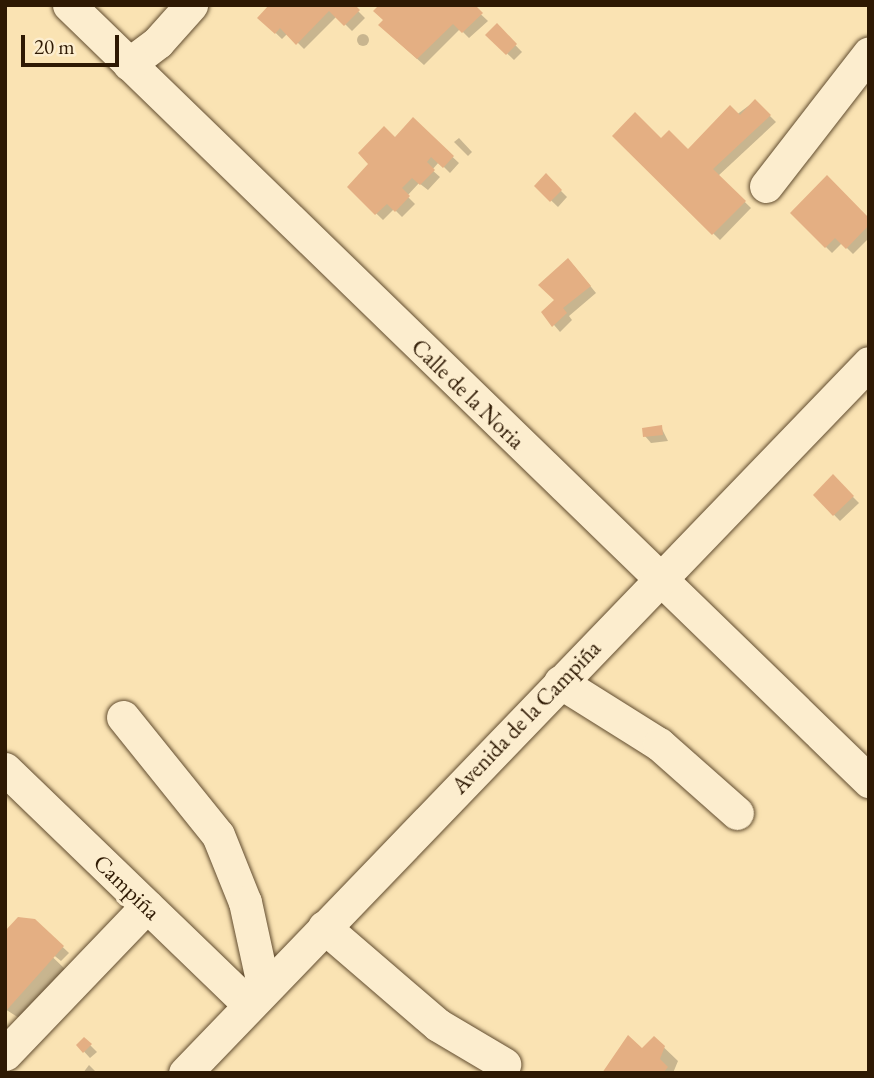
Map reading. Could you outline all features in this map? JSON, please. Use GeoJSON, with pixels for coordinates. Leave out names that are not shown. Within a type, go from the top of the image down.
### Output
{"type":"FeatureCollection","features":[{"type":"Feature","properties":{"kind":"street","name":"Calle de la Noria"},"geometry":{"type":"LineString","coordinates":[[69,5],[869,781]]}},
{"type":"Feature","properties":{"kind":"street"},"geometry":{"type":"LineString","coordinates":[[129,64],[158,42],[191,5]]}},
{"type":"Feature","properties":{"kind":"street"},"geometry":{"type":"LineString","coordinates":[[766,186],[869,53]]}},
{"type":"Feature","properties":{"kind":"street","name":"Avenida de la Campiña"},"geometry":{"type":"LineString","coordinates":[[197,1069],[256,997],[869,363]]}},
{"type":"Feature","properties":{"kind":"street"},"geometry":{"type":"LineString","coordinates":[[560,681],[659,744],[737,813]]}},
{"type":"Feature","properties":{"kind":"street"},"geometry":{"type":"LineString","coordinates":[[123,717],[218,835],[245,902],[256,997]]}},
{"type":"Feature","properties":{"kind":"street","name":"Campiña"},"geometry":{"type":"LineString","coordinates":[[5,769],[147,906],[256,997]]}},
{"type":"Feature","properties":{"kind":"street"},"geometry":{"type":"LineString","coordinates":[[5,1054],[147,906]]}},
{"type":"Feature","properties":{"kind":"street"},"geometry":{"type":"LineString","coordinates":[[324,927],[438,1025],[504,1064]]}},
{"type":"Feature","properties":{"kind":"building"},"geometry":{"type":"Polygon","coordinates":[[[269,5],[355,5],[360,10],[344,26],[329,11],[296,45],[280,28],[275,34],[257,18],[269,5]]]}},
{"type":"Feature","properties":{"kind":"building"},"geometry":{"type":"Polygon","coordinates":[[[379,5],[475,5],[483,13],[462,33],[453,24],[417,59],[378,25],[383,20],[373,11],[379,5]]]}},
{"type":"Feature","properties":{"kind":"building"},"geometry":{"type":"Polygon","coordinates":[[[497,23],[517,44],[506,55],[485,35],[497,23]]]}},
{"type":"Feature","properties":{"kind":"building"},"geometry":{"type":"Polygon","coordinates":[[[755,99],[771,115],[713,169],[746,201],[712,235],[612,136],[635,112],[661,138],[669,130],[688,149],[730,105],[740,115],[755,99]]]}},
{"type":"Feature","properties":{"kind":"building"},"geometry":{"type":"Polygon","coordinates":[[[413,117],[454,156],[443,168],[431,157],[427,162],[435,170],[420,185],[412,178],[402,188],[410,196],[395,212],[387,204],[375,215],[347,187],[368,164],[358,153],[384,126],[395,137],[413,117]]]}},
{"type":"Feature","properties":{"kind":"building"},"geometry":{"type":"Polygon","coordinates":[[[546,173],[562,190],[550,202],[534,186],[546,173]]]}},
{"type":"Feature","properties":{"kind":"building"},"geometry":{"type":"Polygon","coordinates":[[[827,175],[869,218],[869,225],[846,249],[835,238],[825,248],[790,213],[827,175]]]}},
{"type":"Feature","properties":{"kind":"building"},"geometry":{"type":"Polygon","coordinates":[[[568,258],[591,286],[563,308],[567,313],[552,327],[541,312],[554,300],[538,285],[568,258]]]}},
{"type":"Feature","properties":{"kind":"building"},"geometry":{"type":"Polygon","coordinates":[[[662,425],[663,435],[643,437],[642,428],[662,425]]]}},
{"type":"Feature","properties":{"kind":"building"},"geometry":{"type":"Polygon","coordinates":[[[833,474],[854,496],[833,516],[813,495],[833,474]]]}},
{"type":"Feature","properties":{"kind":"building"},"geometry":{"type":"Polygon","coordinates":[[[18,917],[35,919],[64,946],[5,1012],[5,931],[18,917]]]}},
{"type":"Feature","properties":{"kind":"building"},"geometry":{"type":"Polygon","coordinates":[[[628,1035],[642,1048],[654,1036],[665,1046],[660,1059],[668,1067],[663,1073],[602,1073],[628,1035]]]}},
{"type":"Feature","properties":{"kind":"building"},"geometry":{"type":"Polygon","coordinates":[[[84,1037],[92,1044],[83,1053],[76,1045],[84,1037]]]}}]}
